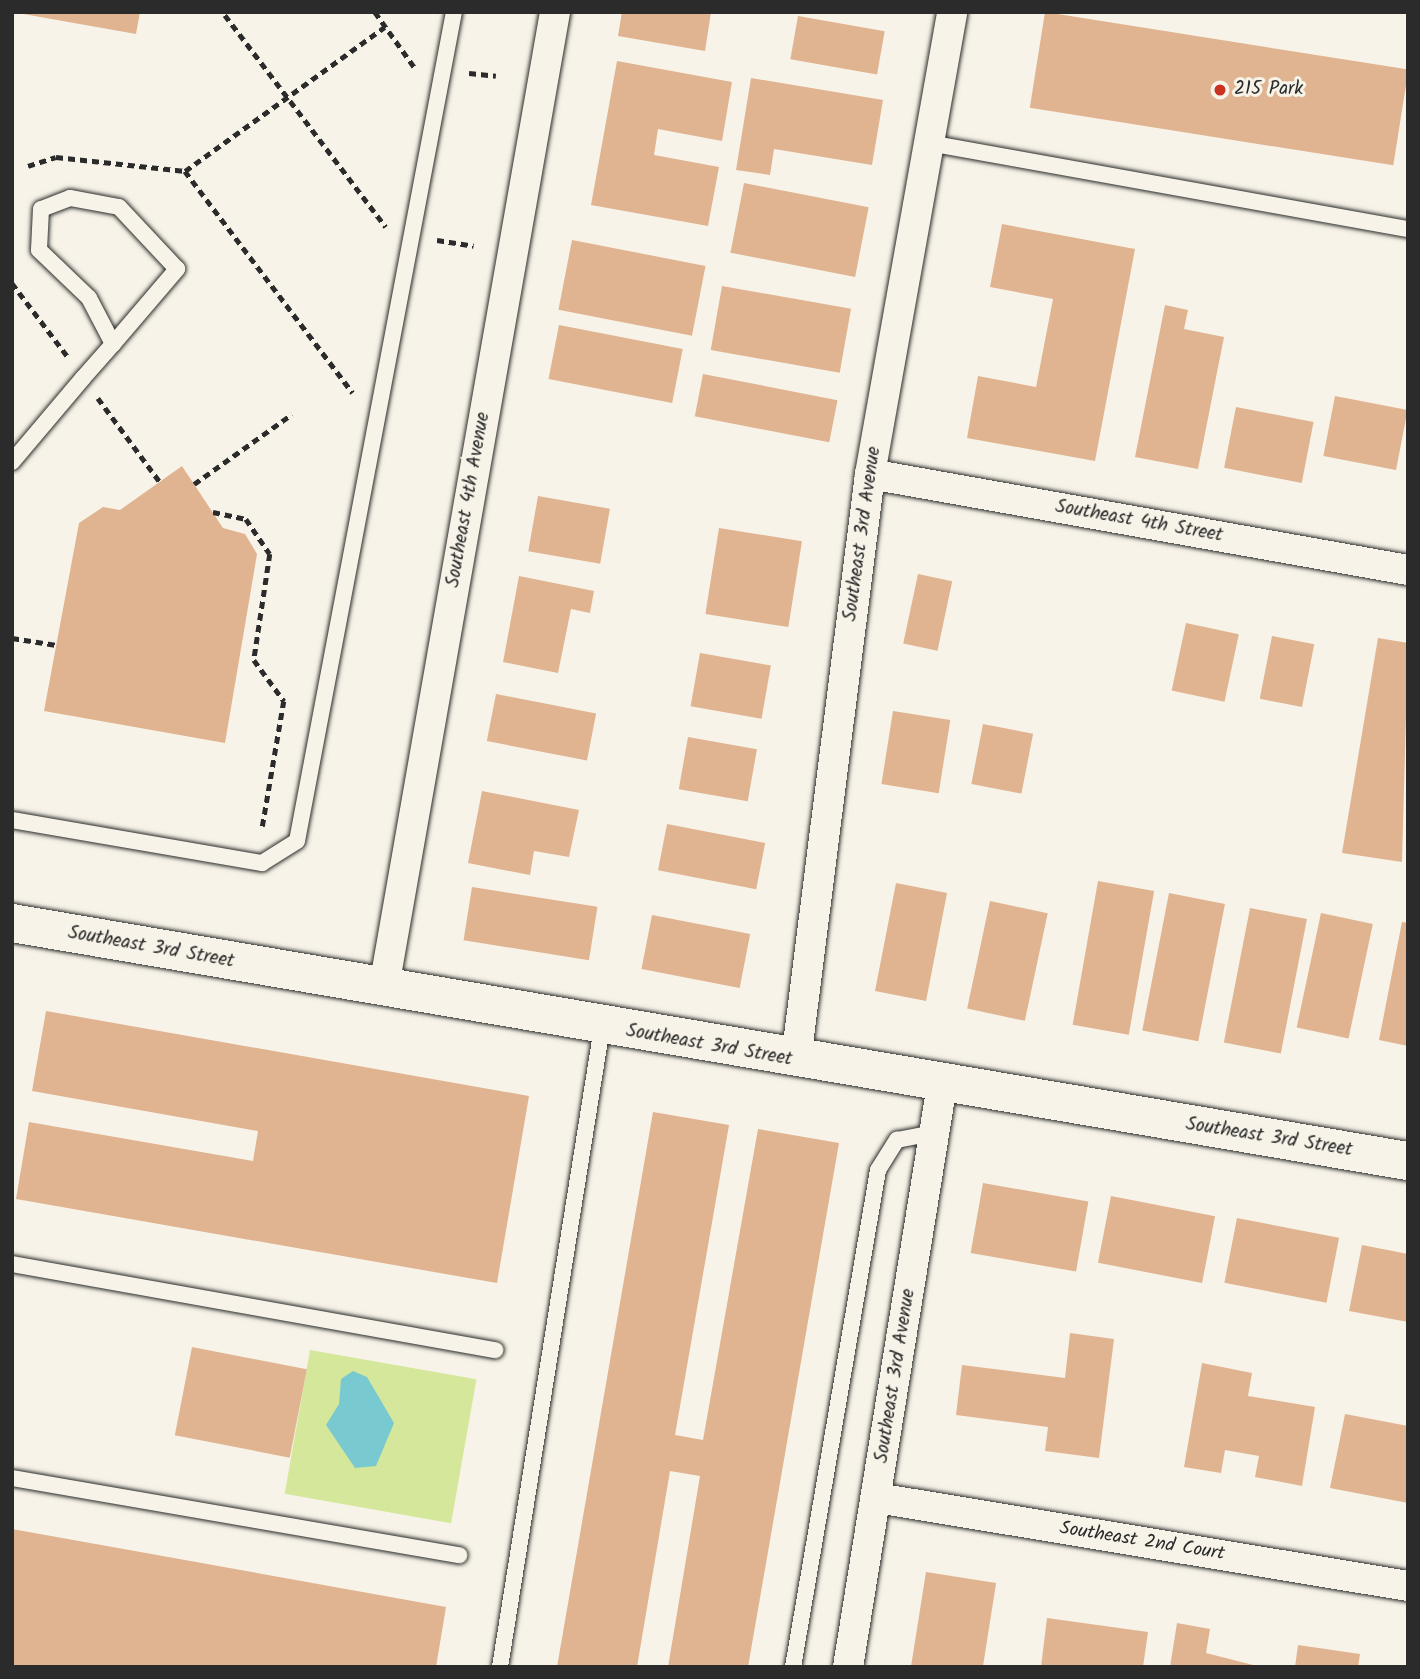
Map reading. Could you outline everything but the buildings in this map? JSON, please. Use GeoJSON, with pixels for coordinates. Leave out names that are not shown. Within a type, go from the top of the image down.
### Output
{"type":"FeatureCollection","features":[{"type":"Feature","properties":{"kind":"street","name":"Southeast 4th Avenue"},"geometry":{"type":"LineString","coordinates":[[384,987],[555,12]]}},
{"type":"Feature","properties":{"kind":"street","name":"Southeast 3rd Avenue"},"geometry":{"type":"LineString","coordinates":[[796,1060],[870,474],[952,12]]}},
{"type":"Feature","properties":{"kind":"street","name":"Southeast 4th Street"},"geometry":{"type":"LineString","coordinates":[[870,474],[1408,570]]}},
{"type":"Feature","properties":{"kind":"street","name":"Southeast 3rd Street"},"geometry":{"type":"LineString","coordinates":[[12,923],[942,1085],[1408,1161]]}},
{"type":"Feature","properties":{"kind":"street","name":"Southeast 3rd Avenue"},"geometry":{"type":"LineString","coordinates":[[848,1667],[942,1085]]}},
{"type":"Feature","properties":{"kind":"street","name":"Southeast 2nd Court"},"geometry":{"type":"LineString","coordinates":[[877,1498],[1408,1586]]}},
{"type":"Feature","properties":{"kind":"lane"},"geometry":{"type":"LineString","coordinates":[[12,820],[262,863],[297,841],[454,12]]}},
{"type":"Feature","properties":{"kind":"lane"},"geometry":{"type":"LineString","coordinates":[[929,143],[1408,229]]}},
{"type":"Feature","properties":{"kind":"lane"},"geometry":{"type":"LineString","coordinates":[[16,451],[113,344],[177,269],[119,207],[71,198],[41,209],[39,250],[89,298],[113,344]]}},
{"type":"Feature","properties":{"kind":"lane"},"geometry":{"type":"LineString","coordinates":[[500,1667],[602,1027]]}},
{"type":"Feature","properties":{"kind":"lane"},"geometry":{"type":"LineString","coordinates":[[793,1667],[878,1170],[897,1140],[934,1133]]}},
{"type":"Feature","properties":{"kind":"lane"},"geometry":{"type":"LineString","coordinates":[[12,1264],[495,1350]]}},
{"type":"Feature","properties":{"kind":"lane"},"geometry":{"type":"LineString","coordinates":[[12,1478],[459,1555]]}},
{"type":"Feature","properties":{"kind":"path"},"geometry":{"type":"LineString","coordinates":[[225,15],[390,233],[474,246]]}},
{"type":"Feature","properties":{"kind":"path"},"geometry":{"type":"LineString","coordinates":[[28,166],[56,157],[185,171],[385,27]]}},
{"type":"Feature","properties":{"kind":"path"},"geometry":{"type":"LineString","coordinates":[[185,171],[376,424]]}},
{"type":"Feature","properties":{"kind":"path"},"geometry":{"type":"LineString","coordinates":[[194,484],[292,414]]}},
{"type":"Feature","properties":{"kind":"path"},"geometry":{"type":"LineString","coordinates":[[213,512],[246,519],[270,554],[254,660],[284,701],[262,830]]}},
{"type":"Feature","properties":{"kind":"path"},"geometry":{"type":"LineString","coordinates":[[12,638],[56,645]]}},
{"type":"Feature","properties":{"kind":"green space"},"geometry":{"type":"Polygon","coordinates":[[[310,1350],[476,1379],[451,1523],[285,1494],[310,1350]]]}},
{"type":"Feature","properties":{"kind":"water"},"geometry":{"type":"Polygon","coordinates":[[[353,1371],[367,1377],[394,1423],[376,1466],[355,1468],[326,1425],[339,1404],[341,1379],[353,1371]]]}},
{"type":"Feature","properties":{"kind":"place","name":"215 Park"},"geometry":{"type":"Point","coordinates":[1220,90]}}]}
